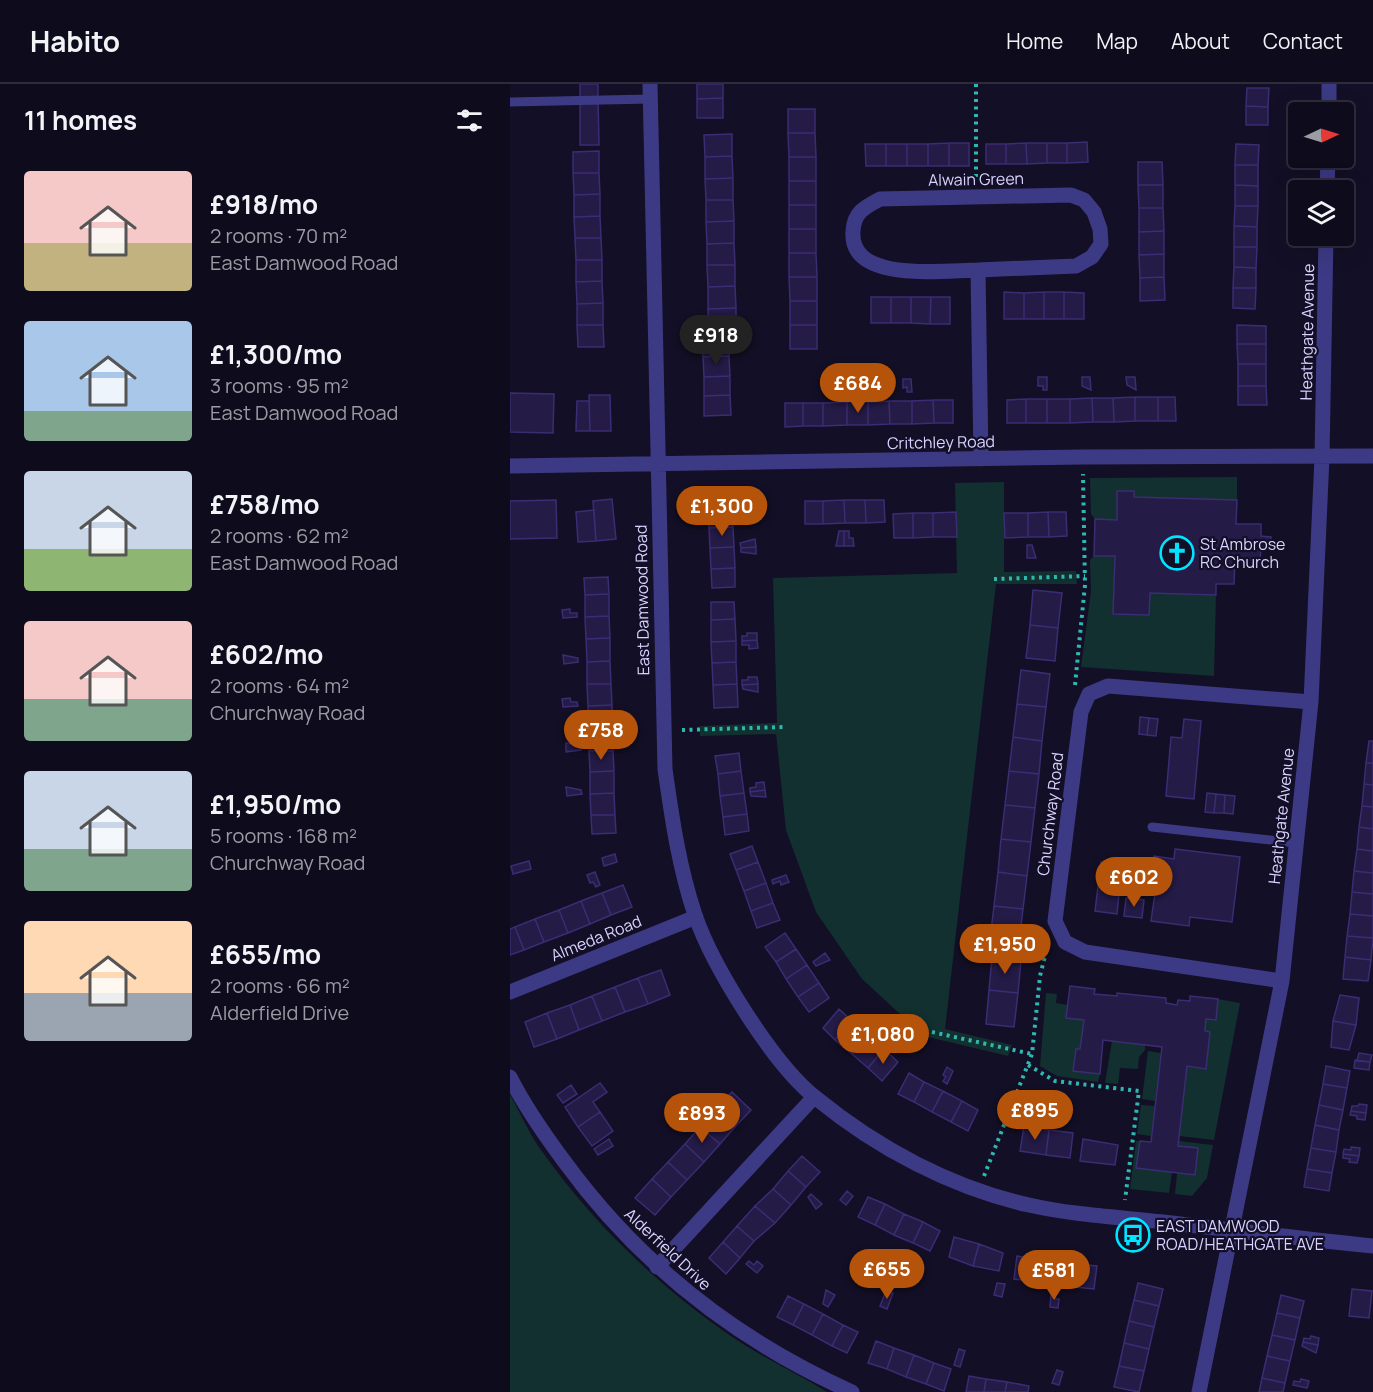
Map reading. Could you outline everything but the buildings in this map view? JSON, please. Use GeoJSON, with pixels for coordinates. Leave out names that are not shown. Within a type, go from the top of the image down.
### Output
{"type":"FeatureCollection","features":[{"type":"Feature","properties":{"kind":"street"},"geometry":{"type":"LineString","coordinates":[[1329,84],[1329,102]]}},
{"type":"Feature","properties":{"kind":"street","name":"East Damwood Road"},"geometry":{"type":"LineString","coordinates":[[650,91],[656,464],[665,769],[677,854],[696,917],[725,979],[773,1052],[814,1097],[901,1156],[945,1178],[979,1191],[1028,1205],[1232,1232],[1373,1245]]}},
{"type":"Feature","properties":{"kind":"street","name":"Alwain Green"},"geometry":{"type":"LineString","coordinates":[[1071,195],[1084,200],[1094,212],[1100,229],[1101,244],[1092,257],[1076,266],[978,270],[892,270],[874,266],[858,250],[852,235],[854,220],[861,208],[880,199],[1071,195]]}},
{"type":"Feature","properties":{"kind":"street","name":"Heathgate Avenue"},"geometry":{"type":"LineString","coordinates":[[1199,1392],[1282,981],[1311,702],[1322,457],[1326,246]]}},
{"type":"Feature","properties":{"kind":"street"},"geometry":{"type":"LineString","coordinates":[[978,270],[981,459]]}},
{"type":"Feature","properties":{"kind":"street","name":"Critchley Road"},"geometry":{"type":"LineString","coordinates":[[510,466],[1083,457],[1373,456]]}},
{"type":"Feature","properties":{"kind":"street"},"geometry":{"type":"LineString","coordinates":[[1081,712],[1089,694],[1108,686],[1311,702]]}},
{"type":"Feature","properties":{"kind":"street","name":"Churchway Road"},"geometry":{"type":"LineString","coordinates":[[1055,921],[1081,712]]}},
{"type":"Feature","properties":{"kind":"street","name":"Almeda Road"},"geometry":{"type":"LineString","coordinates":[[510,992],[696,917]]}},
{"type":"Feature","properties":{"kind":"street"},"geometry":{"type":"LineString","coordinates":[[1055,921],[1065,942],[1085,951],[1282,981]]}},
{"type":"Feature","properties":{"kind":"street","name":"Alderfield Drive"},"geometry":{"type":"LineString","coordinates":[[510,1077],[538,1126],[594,1202],[657,1267],[707,1310],[749,1337],[790,1362],[852,1392]]}},
{"type":"Feature","properties":{"kind":"street"},"geometry":{"type":"LineString","coordinates":[[657,1267],[814,1097]]}},
{"type":"Feature","properties":{"kind":"lane"},"geometry":{"type":"LineString","coordinates":[[510,102],[650,91]]}},
{"type":"Feature","properties":{"kind":"lane"},"geometry":{"type":"LineString","coordinates":[[1152,827],[1296,843]]}},
{"type":"Feature","properties":{"kind":"path"},"geometry":{"type":"LineString","coordinates":[[976,84],[976,197]]}},
{"type":"Feature","properties":{"kind":"path"},"geometry":{"type":"LineString","coordinates":[[1081,712],[1074,681],[1085,576],[1083,457]]}},
{"type":"Feature","properties":{"kind":"path"},"geometry":{"type":"LineString","coordinates":[[994,579],[1085,576]]}},
{"type":"Feature","properties":{"kind":"path"},"geometry":{"type":"LineString","coordinates":[[663,731],[786,727]]}},
{"type":"Feature","properties":{"kind":"path"},"geometry":{"type":"LineString","coordinates":[[979,1191],[1032,1054],[1040,976],[1055,921]]}},
{"type":"Feature","properties":{"kind":"path"},"geometry":{"type":"LineString","coordinates":[[932,1032],[1032,1054]]}},
{"type":"Feature","properties":{"kind":"path"},"geometry":{"type":"LineString","coordinates":[[1028,1065],[1055,1081],[1138,1091],[1122,1219]]}},
{"type":"Feature","properties":{"kind":"green space"},"geometry":{"type":"Polygon","coordinates":[[[1237,477],[1237,500],[1134,497],[1133,491],[1118,491],[1117,520],[1095,519],[1091,514],[1090,478],[1237,477]]]}},
{"type":"Feature","properties":{"kind":"green space"},"geometry":{"type":"Polygon","coordinates":[[[1004,482],[1004,572],[1076,571],[1077,584],[996,584],[945,1029],[1012,1045],[1008,1056],[924,1036],[862,979],[816,912],[786,830],[776,734],[700,736],[700,726],[777,723],[773,578],[957,573],[955,483],[1004,482]]]}},
{"type":"Feature","properties":{"kind":"green space"},"geometry":{"type":"Polygon","coordinates":[[[1094,556],[1115,556],[1114,614],[1149,615],[1150,593],[1216,595],[1214,676],[1081,667],[1091,591],[1090,560],[1094,556]]]}},
{"type":"Feature","properties":{"kind":"green space"},"geometry":{"type":"Polygon","coordinates":[[[1046,993],[1057,994],[1056,1003],[1068,1005],[1066,1018],[1084,1020],[1080,1049],[1076,1049],[1073,1070],[1100,1074],[1098,1082],[1057,1076],[1040,1066],[1046,993]]]}},
{"type":"Feature","properties":{"kind":"green space"},"geometry":{"type":"Polygon","coordinates":[[[1218,999],[1240,1003],[1214,1140],[1179,1136],[1187,1066],[1206,1068],[1210,1032],[1205,1031],[1206,1019],[1216,1020],[1218,999]]]}},
{"type":"Feature","properties":{"kind":"green space"},"geometry":{"type":"Polygon","coordinates":[[[1112,1041],[1145,1045],[1145,1050],[1139,1057],[1138,1069],[1120,1068],[1118,1084],[1105,1083],[1112,1041]]]}},
{"type":"Feature","properties":{"kind":"green space"},"geometry":{"type":"Polygon","coordinates":[[[1148,1051],[1161,1053],[1155,1101],[1142,1099],[1148,1051]]]}},
{"type":"Feature","properties":{"kind":"green space"},"geometry":{"type":"Polygon","coordinates":[[[510,1094],[532,1137],[560,1176],[602,1226],[625,1249],[673,1292],[737,1340],[827,1392],[510,1392],[510,1094]]]}},
{"type":"Feature","properties":{"kind":"green space"},"geometry":{"type":"Polygon","coordinates":[[[1141,1105],[1155,1106],[1151,1136],[1137,1134],[1141,1105]]]}},
{"type":"Feature","properties":{"kind":"green space"},"geometry":{"type":"Polygon","coordinates":[[[1136,1141],[1140,1141],[1137,1168],[1172,1172],[1169,1193],[1130,1189],[1136,1141]]]}},
{"type":"Feature","properties":{"kind":"green space"},"geometry":{"type":"Polygon","coordinates":[[[1179,1141],[1213,1145],[1207,1178],[1192,1196],[1175,1194],[1177,1173],[1195,1175],[1198,1149],[1178,1146],[1179,1141]]]}},
{"type":"Feature","properties":{"kind":"place","name":"St Ambrose RC Church"},"geometry":{"type":"Point","coordinates":[1177,553]}},
{"type":"Feature","properties":{"kind":"place","name":"EAST DAMWOOD ROAD/HEATHGATE AVE"},"geometry":{"type":"Point","coordinates":[1133,1235]}}]}
